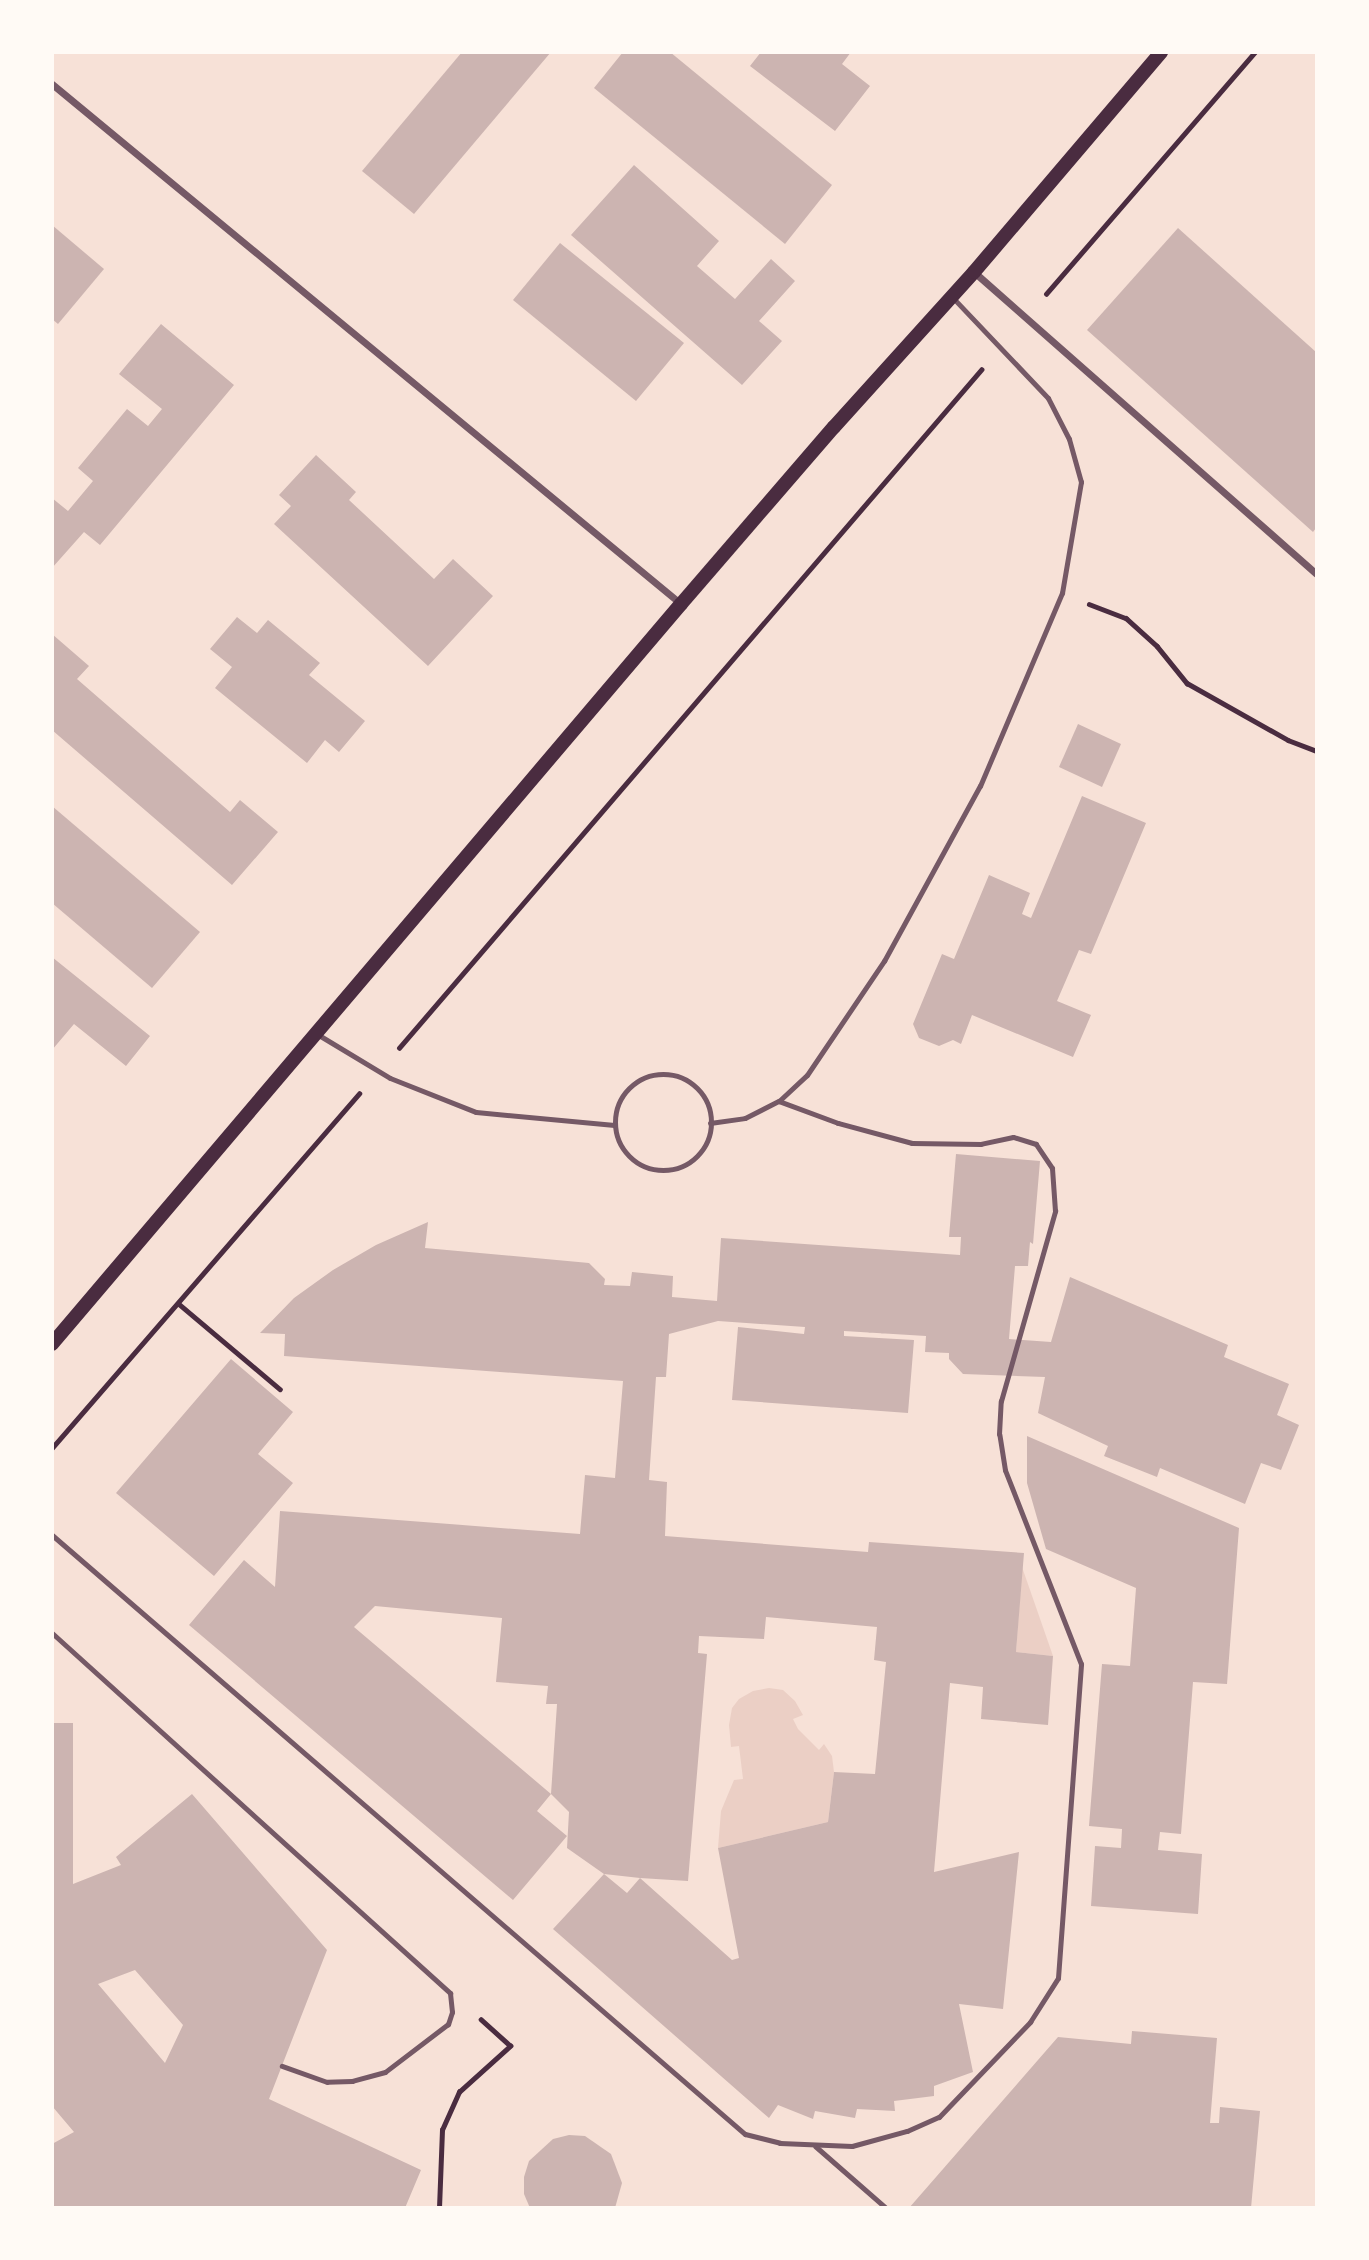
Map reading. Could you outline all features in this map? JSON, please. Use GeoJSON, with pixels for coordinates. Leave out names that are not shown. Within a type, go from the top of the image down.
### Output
{"type":"FeatureCollection","features":[{"type":"Feature","properties":{"kind":"main road"},"geometry":{"type":"LineString","coordinates":[[52,1344],[681,604],[974,272],[1161,52]]}},
{"type":"Feature","properties":{"kind":"street"},"geometry":{"type":"LineString","coordinates":[[52,84],[681,604]]}},
{"type":"Feature","properties":{"kind":"street"},"geometry":{"type":"LineString","coordinates":[[974,272],[1024,319],[1317,574]]}},
{"type":"Feature","properties":{"kind":"lane"},"geometry":{"type":"LineString","coordinates":[[710,1123],[745,1118],[779,1101],[807,1075],[884,961],[980,786],[1062,593],[1081,482],[1069,439],[1048,398],[951,296]]}},
{"type":"Feature","properties":{"kind":"lane"},"geometry":{"type":"LineString","coordinates":[[317,1034],[379,1071],[476,1112],[614,1125]]}},
{"type":"Feature","properties":{"kind":"lane"},"geometry":{"type":"LineString","coordinates":[[663,1074],[692,1083],[703,1095],[710,1109],[708,1141],[699,1155],[686,1165],[671,1170],[654,1170],[626,1155],[614,1125],[622,1095],[633,1083],[647,1076],[663,1074]]}},
{"type":"Feature","properties":{"kind":"lane"},"geometry":{"type":"LineString","coordinates":[[52,1535],[745,2134],[780,2143],[852,2146],[907,2131],[939,2118],[1031,2022],[1058,1978],[1081,1664],[1005,1470],[999,1434],[1001,1401],[1055,1211],[1052,1168],[1036,1144],[1013,1137],[981,1144],[912,1143],[838,1123],[779,1101]]}},
{"type":"Feature","properties":{"kind":"lane"},"geometry":{"type":"LineString","coordinates":[[52,1633],[450,1993],[452,2012],[448,2024],[385,2072],[352,2081],[327,2082],[282,2066]]}},
{"type":"Feature","properties":{"kind":"lane"},"geometry":{"type":"LineString","coordinates":[[816,2146],[887,2207]]}},
{"type":"Feature","properties":{"kind":"path"},"geometry":{"type":"LineString","coordinates":[[1024,319],[1255,52]]}},
{"type":"Feature","properties":{"kind":"path"},"geometry":{"type":"LineString","coordinates":[[52,1448],[179,1304],[1000,348]]}},
{"type":"Feature","properties":{"kind":"path"},"geometry":{"type":"LineString","coordinates":[[1062,593],[1126,618],[1157,646],[1187,683],[1288,740],[1317,751]]}},
{"type":"Feature","properties":{"kind":"path"},"geometry":{"type":"LineString","coordinates":[[179,1304],[280,1388]]}},
{"type":"Feature","properties":{"kind":"path"},"geometry":{"type":"LineString","coordinates":[[439,2207],[442,2130],[453,2105],[459,2092],[510,2046],[450,1993]]}},
{"type":"Feature","properties":{"kind":"shaded area"},"geometry":{"type":"Polygon","coordinates":[[[1022,1567],[1053,1656],[1016,1652],[1022,1567]]]}},
{"type":"Feature","properties":{"kind":"shaded area"},"geometry":{"type":"Polygon","coordinates":[[[769,1688],[783,1690],[795,1701],[803,1715],[793,1719],[798,1729],[819,1750],[824,1744],[832,1756],[834,1772],[828,1822],[718,1848],[721,1811],[734,1780],[743,1779],[739,1746],[731,1747],[729,1725],[732,1708],[739,1699],[753,1691],[769,1688]]]}},
{"type":"Feature","properties":{"kind":"building"},"geometry":{"type":"Polygon","coordinates":[[[462,52],[551,52],[414,214],[362,171],[462,52]]]}},
{"type":"Feature","properties":{"kind":"building"},"geometry":{"type":"Polygon","coordinates":[[[623,52],[670,52],[832,185],[785,244],[594,88],[623,52]]]}},
{"type":"Feature","properties":{"kind":"building"},"geometry":{"type":"Polygon","coordinates":[[[761,52],[851,52],[842,64],[870,86],[835,131],[750,66],[761,52]]]}},
{"type":"Feature","properties":{"kind":"building"},"geometry":{"type":"Polygon","coordinates":[[[634,165],[719,241],[697,266],[735,299],[771,259],[795,281],[759,321],[782,341],[742,385],[571,235],[634,165]]]}},
{"type":"Feature","properties":{"kind":"building"},"geometry":{"type":"Polygon","coordinates":[[[52,225],[104,269],[58,324],[52,319],[52,225]]]}},
{"type":"Feature","properties":{"kind":"building"},"geometry":{"type":"Polygon","coordinates":[[[1178,228],[1316,352],[1316,528],[1313,532],[1087,330],[1178,228]]]}},
{"type":"Feature","properties":{"kind":"building"},"geometry":{"type":"Polygon","coordinates":[[[560,243],[684,343],[636,401],[513,300],[560,243]]]}},
{"type":"Feature","properties":{"kind":"building"},"geometry":{"type":"Polygon","coordinates":[[[161,324],[234,385],[100,545],[84,532],[52,568],[52,498],[68,511],[93,481],[78,468],[127,409],[148,426],[162,409],[119,374],[161,324]]]}},
{"type":"Feature","properties":{"kind":"building"},"geometry":{"type":"Polygon","coordinates":[[[316,455],[356,492],[349,500],[434,579],[453,559],[493,596],[428,666],[274,524],[291,506],[279,495],[316,455]]]}},
{"type":"Feature","properties":{"kind":"building"},"geometry":{"type":"Polygon","coordinates":[[[237,617],[257,633],[268,620],[320,663],[309,675],[365,721],[339,752],[325,740],[307,763],[215,688],[232,667],[210,649],[237,617]]]}},
{"type":"Feature","properties":{"kind":"building"},"geometry":{"type":"Polygon","coordinates":[[[52,634],[89,666],[77,679],[230,812],[240,800],[278,832],[232,885],[52,730],[52,634]]]}},
{"type":"Feature","properties":{"kind":"building"},"geometry":{"type":"Polygon","coordinates":[[[1078,724],[1121,744],[1102,787],[1059,767],[1078,724]]]}},
{"type":"Feature","properties":{"kind":"building"},"geometry":{"type":"Polygon","coordinates":[[[1082,796],[1146,823],[1091,954],[1079,950],[1057,1001],[1091,1015],[1073,1057],[972,1015],[961,1044],[953,1040],[939,1046],[919,1038],[913,1024],[942,954],[954,959],[989,875],[1030,893],[1022,914],[1031,918],[1082,796]]]}},
{"type":"Feature","properties":{"kind":"building"},"geometry":{"type":"Polygon","coordinates":[[[52,806],[200,932],[152,988],[52,903],[52,806]]]}},
{"type":"Feature","properties":{"kind":"building"},"geometry":{"type":"Polygon","coordinates":[[[52,957],[150,1036],[126,1066],[74,1024],[52,1050],[52,957]]]}},
{"type":"Feature","properties":{"kind":"building"},"geometry":{"type":"Polygon","coordinates":[[[956,1154],[1040,1161],[1033,1244],[1030,1242],[1028,1266],[1015,1266],[1009,1339],[1051,1342],[1070,1277],[1228,1345],[1224,1357],[1289,1384],[1277,1415],[1299,1425],[1281,1470],[1261,1463],[1245,1504],[1160,1468],[1157,1477],[1104,1456],[1108,1446],[1038,1413],[1045,1377],[963,1374],[949,1359],[949,1353],[925,1352],[926,1336],[844,1331],[844,1336],[914,1340],[908,1413],[732,1400],[738,1327],[804,1334],[805,1327],[718,1321],[669,1334],[666,1377],[656,1377],[649,1480],[667,1482],[665,1536],[868,1552],[869,1542],[1024,1553],[1016,1652],[1053,1656],[1048,1725],[981,1719],[983,1687],[950,1683],[934,1872],[1019,1852],[1003,2009],[959,2004],[973,2072],[934,2086],[934,2096],[894,2101],[895,2111],[857,2109],[855,2118],[815,2111],[813,2119],[778,2105],[769,2118],[553,1929],[604,1874],[567,1848],[569,1812],[551,1794],[537,1811],[567,1836],[513,1900],[189,1625],[244,1560],[275,1587],[280,1511],[580,1534],[585,1475],[615,1478],[623,1381],[284,1356],[285,1334],[260,1333],[294,1298],[333,1270],[376,1245],[428,1222],[425,1248],[589,1263],[605,1279],[604,1285],[630,1286],[632,1272],[673,1276],[672,1297],[717,1301],[721,1238],[960,1255],[961,1237],[949,1237],[956,1154]],[[375,1606],[354,1627],[551,1794],[557,1704],[546,1704],[548,1686],[496,1682],[502,1618],[375,1606]],[[766,1617],[764,1639],[699,1636],[698,1653],[707,1654],[688,1881],[640,1878],[732,1960],[739,1958],[718,1848],[828,1822],[834,1772],[875,1774],[886,1662],[874,1660],[877,1627],[766,1617]],[[604,1874],[627,1893],[640,1878],[604,1874]]]}},
{"type":"Feature","properties":{"kind":"building"},"geometry":{"type":"Polygon","coordinates":[[[231,1359],[293,1412],[258,1454],[293,1483],[214,1576],[116,1493],[231,1359]]]}},
{"type":"Feature","properties":{"kind":"building"},"geometry":{"type":"Polygon","coordinates":[[[1027,1436],[1239,1528],[1227,1684],[1193,1682],[1181,1834],[1160,1832],[1158,1850],[1202,1854],[1198,1914],[1091,1906],[1095,1846],[1121,1848],[1122,1829],[1089,1826],[1102,1664],[1130,1666],[1136,1588],[1046,1549],[1027,1483],[1027,1436]]]}},
{"type":"Feature","properties":{"kind":"building"},"geometry":{"type":"Polygon","coordinates":[[[52,1723],[73,1723],[73,1884],[121,1865],[116,1857],[192,1794],[327,1950],[269,2099],[421,2170],[405,2208],[52,2208],[52,2144],[74,2132],[52,2106],[52,1723]],[[135,1970],[98,1984],[165,2063],[183,2025],[135,1970]]]}},
{"type":"Feature","properties":{"kind":"building"},"geometry":{"type":"Polygon","coordinates":[[[1132,2031],[1217,2038],[1210,2123],[1219,2123],[1220,2107],[1260,2111],[1251,2208],[909,2208],[1058,2037],[1131,2044],[1132,2031]]]}},
{"type":"Feature","properties":{"kind":"building"},"geometry":{"type":"Polygon","coordinates":[[[569,2135],[585,2136],[611,2154],[622,2183],[615,2208],[530,2208],[524,2194],[524,2177],[529,2161],[553,2139],[569,2135]]]}}]}
